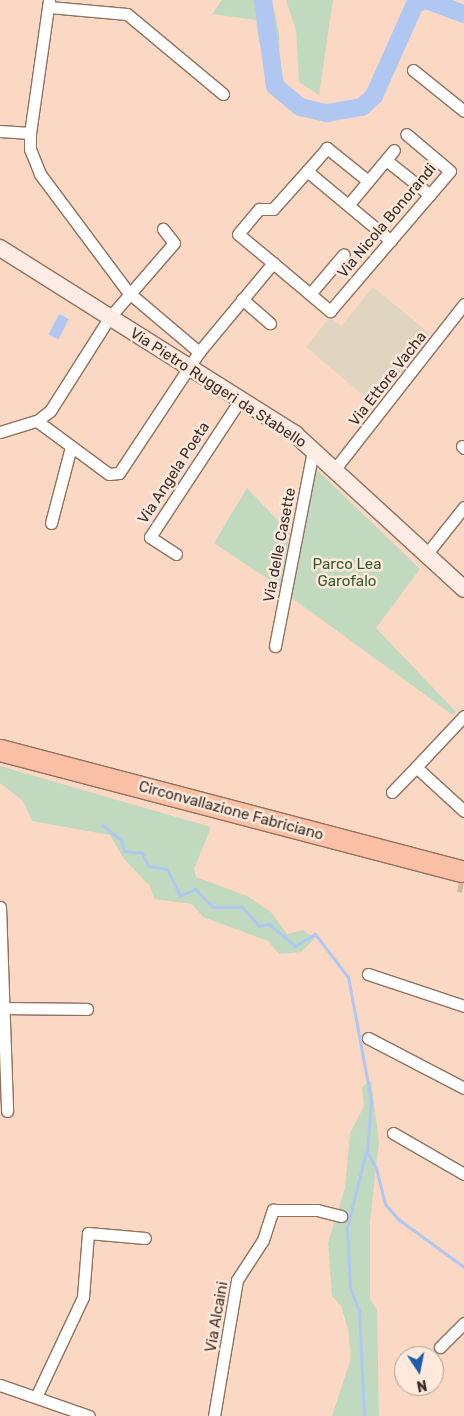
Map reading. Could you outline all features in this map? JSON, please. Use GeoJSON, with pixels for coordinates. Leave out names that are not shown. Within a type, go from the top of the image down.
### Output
{"type":"FeatureCollection","features":[{"type":"Feature","properties":{"kind":"highway","name":"Circonvallazione Fabriciano"},"geometry":{"type":"LineString","coordinates":[[0,750],[460,876],[0,760]]}},
{"type":"Feature","properties":{"kind":"street"},"geometry":{"type":"LineString","coordinates":[[199,352],[188,346],[128,292],[40,174],[30,149],[30,133],[49,4],[127,14],[223,94]]}},
{"type":"Feature","properties":{"kind":"street"},"geometry":{"type":"LineString","coordinates":[[413,70],[464,112]]}},
{"type":"Feature","properties":{"kind":"street"},"geometry":{"type":"LineString","coordinates":[[0,131],[30,133]]}},
{"type":"Feature","properties":{"kind":"street","name":"Via Nicola Bonorandi"},"geometry":{"type":"LineString","coordinates":[[310,294],[330,311],[450,171],[406,134]]}},
{"type":"Feature","properties":{"kind":"street"},"geometry":{"type":"LineString","coordinates":[[344,254],[310,294],[238,234],[259,210],[273,210],[327,148],[368,182]]}},
{"type":"Feature","properties":{"kind":"street"},"geometry":{"type":"LineString","coordinates":[[349,204],[390,155],[430,195]]}},
{"type":"Feature","properties":{"kind":"street"},"geometry":{"type":"LineString","coordinates":[[307,171],[349,204],[391,241]]}},
{"type":"Feature","properties":{"kind":"street"},"geometry":{"type":"LineString","coordinates":[[0,432],[37,421],[50,411],[109,318],[128,292],[174,242],[163,229]]}},
{"type":"Feature","properties":{"kind":"street","name":"Via Pietro Ruggeri da Stabello"},"geometry":{"type":"LineString","coordinates":[[0,248],[240,400],[313,450],[425,556],[464,589]]}},
{"type":"Feature","properties":{"kind":"street"},"geometry":{"type":"LineString","coordinates":[[37,421],[109,474],[119,474],[185,366],[199,352],[273,263]]}},
{"type":"Feature","properties":{"kind":"street"},"geometry":{"type":"LineString","coordinates":[[242,299],[270,324]]}},
{"type":"Feature","properties":{"kind":"street","name":"Via Ettore Vacha"},"geometry":{"type":"LineString","coordinates":[[334,470],[464,304]]}},
{"type":"Feature","properties":{"kind":"street"},"geometry":{"type":"LineString","coordinates":[[185,366],[188,346]]}},
{"type":"Feature","properties":{"kind":"street","name":"Via Angela Poeta"},"geometry":{"type":"LineString","coordinates":[[176,554],[150,538],[240,400]]}},
{"type":"Feature","properties":{"kind":"street"},"geometry":{"type":"LineString","coordinates":[[50,523],[71,447]]}},
{"type":"Feature","properties":{"kind":"street","name":"Via delle Casette"},"geometry":{"type":"LineString","coordinates":[[275,646],[313,450]]}},
{"type":"Feature","properties":{"kind":"street"},"geometry":{"type":"LineString","coordinates":[[425,556],[464,506]]}},
{"type":"Feature","properties":{"kind":"street"},"geometry":{"type":"LineString","coordinates":[[392,792],[464,716]]}},
{"type":"Feature","properties":{"kind":"street"},"geometry":{"type":"LineString","coordinates":[[416,766],[464,811]]}},
{"type":"Feature","properties":{"kind":"street"},"geometry":{"type":"LineString","coordinates":[[0,907],[5,1008],[7,1111]]}},
{"type":"Feature","properties":{"kind":"street"},"geometry":{"type":"LineString","coordinates":[[368,974],[464,1006]]}},
{"type":"Feature","properties":{"kind":"street"},"geometry":{"type":"LineString","coordinates":[[5,1008],[87,1008]]}},
{"type":"Feature","properties":{"kind":"street"},"geometry":{"type":"LineString","coordinates":[[368,1038],[464,1088]]}},
{"type":"Feature","properties":{"kind":"street"},"geometry":{"type":"LineString","coordinates":[[393,1133],[464,1174]]}},
{"type":"Feature","properties":{"kind":"street","name":"Via Alcaini"},"geometry":{"type":"LineString","coordinates":[[214,1416],[238,1280],[263,1240],[273,1210],[317,1210],[341,1216]]}},
{"type":"Feature","properties":{"kind":"street"},"geometry":{"type":"LineString","coordinates":[[36,1397],[84,1297],[88,1233],[145,1238]]}},
{"type":"Feature","properties":{"kind":"street"},"geometry":{"type":"LineString","coordinates":[[441,1346],[464,1323]]}},
{"type":"Feature","properties":{"kind":"street"},"geometry":{"type":"LineString","coordinates":[[38,1362],[50,1366]]}},
{"type":"Feature","properties":{"kind":"street"},"geometry":{"type":"LineString","coordinates":[[0,1385],[89,1416]]}},
{"type":"Feature","properties":{"kind":"shaded area"},"geometry":{"type":"Polygon","coordinates":[[[373,287],[430,334],[423,344],[426,347],[410,359],[374,404],[306,347],[330,317],[341,326],[373,287]]]}},
{"type":"Feature","properties":{"kind":"green space"},"geometry":{"type":"Polygon","coordinates":[[[222,0],[272,0],[279,32],[280,72],[259,42],[256,20],[212,14],[222,0]]]}},
{"type":"Feature","properties":{"kind":"green space"},"geometry":{"type":"Polygon","coordinates":[[[286,0],[333,0],[319,95],[299,82],[296,30],[286,0]]]}},
{"type":"Feature","properties":{"kind":"green space","name":"Parco Lea Garofalo"},"geometry":{"type":"Polygon","coordinates":[[[313,466],[420,569],[376,628],[456,712],[453,715],[289,596],[313,466]]]}},
{"type":"Feature","properties":{"kind":"green space","name":"Parco Lea Garofalo"},"geometry":{"type":"Polygon","coordinates":[[[247,488],[289,532],[284,590],[214,543],[247,488]]]}},
{"type":"Feature","properties":{"kind":"green space"},"geometry":{"type":"Polygon","coordinates":[[[0,766],[211,827],[194,869],[196,877],[247,896],[271,912],[287,934],[303,930],[315,938],[301,952],[279,954],[268,941],[203,917],[192,904],[154,899],[150,886],[124,859],[110,835],[32,821],[23,801],[0,783],[0,766]]]}},
{"type":"Feature","properties":{"kind":"green space"},"geometry":{"type":"Polygon","coordinates":[[[371,1081],[379,1142],[370,1221],[370,1299],[377,1310],[379,1416],[332,1416],[351,1358],[348,1329],[341,1306],[332,1296],[328,1243],[345,1188],[350,1133],[364,1106],[362,1087],[371,1081]]]}},
{"type":"Feature","properties":{"kind":"water"},"geometry":{"type":"Polygon","coordinates":[[[59,314],[69,319],[58,339],[49,334],[59,314]]]}},
{"type":"Feature","properties":{"kind":"waterway"},"geometry":{"type":"LineString","coordinates":[[263,0],[275,86],[300,107],[327,113],[362,107],[374,96],[415,4],[426,0],[464,14]]}},
{"type":"Feature","properties":{"kind":"waterway"},"geometry":{"type":"LineString","coordinates":[[102,825],[121,840],[124,851],[142,853],[148,866],[167,869],[180,896],[195,889],[213,907],[242,907],[259,926],[269,924],[295,946],[315,934],[348,977],[371,1100],[367,1152],[376,1168],[385,1204],[398,1219],[464,1267]]}},
{"type":"Feature","properties":{"kind":"waterway"},"geometry":{"type":"LineString","coordinates":[[364,1416],[359,1311],[350,1287],[347,1228],[366,1152]]}},
{"type":"Feature","properties":{"kind":"tunnel"},"geometry":{"type":"LineString","coordinates":[[459,881],[464,882]]}}]}
